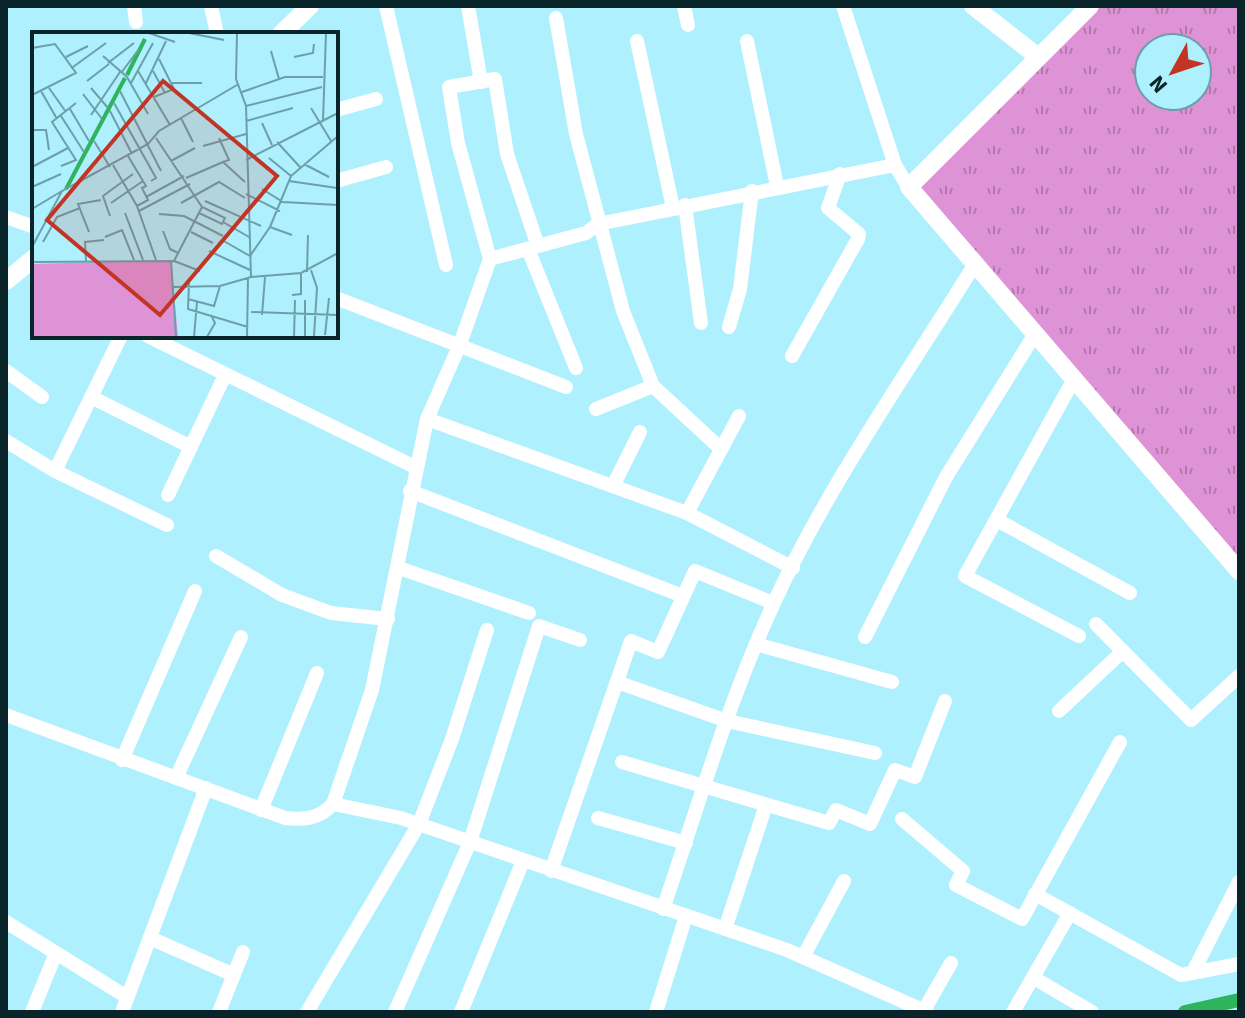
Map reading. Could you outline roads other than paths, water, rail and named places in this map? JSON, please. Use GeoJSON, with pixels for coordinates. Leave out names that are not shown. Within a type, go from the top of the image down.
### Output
{"type":"FeatureCollection","features":[{"type":"Feature","properties":{"kind":"street"},"geometry":{"type":"LineString","coordinates":[[134,6],[136,22]]}},
{"type":"Feature","properties":{"kind":"street"},"geometry":{"type":"LineString","coordinates":[[211,6],[217,32]]}},
{"type":"Feature","properties":{"kind":"street"},"geometry":{"type":"LineString","coordinates":[[386,6],[446,265]]}},
{"type":"Feature","properties":{"kind":"street"},"geometry":{"type":"LineString","coordinates":[[468,6],[481,82]]}},
{"type":"Feature","properties":{"kind":"street"},"geometry":{"type":"LineString","coordinates":[[684,6],[688,25]]}},
{"type":"Feature","properties":{"kind":"street"},"geometry":{"type":"LineString","coordinates":[[843,6],[895,165],[909,188],[1239,571]]}},
{"type":"Feature","properties":{"kind":"street"},"geometry":{"type":"LineString","coordinates":[[973,6],[1037,56]]}},
{"type":"Feature","properties":{"kind":"street"},"geometry":{"type":"LineString","coordinates":[[909,188],[1090,6]]}},
{"type":"Feature","properties":{"kind":"street"},"geometry":{"type":"LineString","coordinates":[[283,32],[301,10]]}},
{"type":"Feature","properties":{"kind":"street"},"geometry":{"type":"LineString","coordinates":[[556,18],[576,134],[623,311],[653,386],[721,449]]}},
{"type":"Feature","properties":{"kind":"street"},"geometry":{"type":"LineString","coordinates":[[637,41],[679,206],[701,323]]}},
{"type":"Feature","properties":{"kind":"street"},"geometry":{"type":"LineString","coordinates":[[747,41],[777,186]]}},
{"type":"Feature","properties":{"kind":"street"},"geometry":{"type":"LineString","coordinates":[[6,715],[261,810],[305,820],[324,813],[333,804],[372,690],[427,419],[460,344],[490,259],[458,143],[449,87],[495,79],[507,154],[533,248],[576,368]]}},
{"type":"Feature","properties":{"kind":"street"},"geometry":{"type":"LineString","coordinates":[[338,109],[376,99]]}},
{"type":"Feature","properties":{"kind":"street"},"geometry":{"type":"LineString","coordinates":[[490,259],[586,233],[598,224],[895,165]]}},
{"type":"Feature","properties":{"kind":"street"},"geometry":{"type":"LineString","coordinates":[[338,180],[386,167]]}},
{"type":"Feature","properties":{"kind":"street"},"geometry":{"type":"LineString","coordinates":[[792,356],[858,239],[859,234],[828,208],[840,174]]}},
{"type":"Feature","properties":{"kind":"street"},"geometry":{"type":"LineString","coordinates":[[729,327],[740,289],[752,191]]}},
{"type":"Feature","properties":{"kind":"street"},"geometry":{"type":"LineString","coordinates":[[6,217],[32,226]]}},
{"type":"Feature","properties":{"kind":"street"},"geometry":{"type":"LineString","coordinates":[[6,281],[32,260]]}},
{"type":"Feature","properties":{"kind":"street"},"geometry":{"type":"LineString","coordinates":[[663,909],[727,721],[773,603],[830,501],[975,264]]}},
{"type":"Feature","properties":{"kind":"street"},"geometry":{"type":"LineString","coordinates":[[338,299],[566,387]]}},
{"type":"Feature","properties":{"kind":"street"},"geometry":{"type":"LineString","coordinates":[[865,637],[946,477],[1035,334]]}},
{"type":"Feature","properties":{"kind":"street"},"geometry":{"type":"LineString","coordinates":[[55,471],[120,338]]}},
{"type":"Feature","properties":{"kind":"street"},"geometry":{"type":"LineString","coordinates":[[163,340],[225,375],[415,467]]}},
{"type":"Feature","properties":{"kind":"street"},"geometry":{"type":"LineString","coordinates":[[6,371],[42,397]]}},
{"type":"Feature","properties":{"kind":"street"},"geometry":{"type":"LineString","coordinates":[[168,495],[225,375]]}},
{"type":"Feature","properties":{"kind":"street"},"geometry":{"type":"LineString","coordinates":[[1074,379],[965,576],[1079,636]]}},
{"type":"Feature","properties":{"kind":"street"},"geometry":{"type":"LineString","coordinates":[[596,409],[653,386]]}},
{"type":"Feature","properties":{"kind":"street"},"geometry":{"type":"LineString","coordinates":[[91,397],[191,447]]}},
{"type":"Feature","properties":{"kind":"street"},"geometry":{"type":"LineString","coordinates":[[687,513],[739,416]]}},
{"type":"Feature","properties":{"kind":"street"},"geometry":{"type":"LineString","coordinates":[[427,419],[687,513],[793,568]]}},
{"type":"Feature","properties":{"kind":"street"},"geometry":{"type":"LineString","coordinates":[[613,486],[640,432]]}},
{"type":"Feature","properties":{"kind":"street"},"geometry":{"type":"LineString","coordinates":[[6,441],[55,471],[167,525]]}},
{"type":"Feature","properties":{"kind":"street"},"geometry":{"type":"LineString","coordinates":[[410,491],[683,596]]}},
{"type":"Feature","properties":{"kind":"street"},"geometry":{"type":"LineString","coordinates":[[997,520],[1130,593]]}},
{"type":"Feature","properties":{"kind":"street"},"geometry":{"type":"LineString","coordinates":[[216,556],[282,595],[331,613],[388,619]]}},
{"type":"Feature","properties":{"kind":"street"},"geometry":{"type":"LineString","coordinates":[[399,568],[529,613]]}},
{"type":"Feature","properties":{"kind":"street"},"geometry":{"type":"LineString","coordinates":[[551,871],[631,641],[658,652],[695,571],[773,603]]}},
{"type":"Feature","properties":{"kind":"street"},"geometry":{"type":"LineString","coordinates":[[122,760],[195,591]]}},
{"type":"Feature","properties":{"kind":"street"},"geometry":{"type":"LineString","coordinates":[[1096,624],[1191,720],[1239,676]]}},
{"type":"Feature","properties":{"kind":"street"},"geometry":{"type":"LineString","coordinates":[[395,1012],[470,842],[539,626],[580,640]]}},
{"type":"Feature","properties":{"kind":"street"},"geometry":{"type":"LineString","coordinates":[[307,1012],[419,824],[452,739],[487,630]]}},
{"type":"Feature","properties":{"kind":"street"},"geometry":{"type":"LineString","coordinates":[[176,778],[241,637]]}},
{"type":"Feature","properties":{"kind":"street"},"geometry":{"type":"LineString","coordinates":[[756,644],[892,682]]}},
{"type":"Feature","properties":{"kind":"street"},"geometry":{"type":"LineString","coordinates":[[1059,711],[1123,651]]}},
{"type":"Feature","properties":{"kind":"street"},"geometry":{"type":"LineString","coordinates":[[261,810],[317,673]]}},
{"type":"Feature","properties":{"kind":"street"},"geometry":{"type":"LineString","coordinates":[[617,682],[727,721],[875,753]]}},
{"type":"Feature","properties":{"kind":"street"},"geometry":{"type":"LineString","coordinates":[[622,762],[829,823],[836,810],[870,824],[895,770],[915,777],[945,701]]}},
{"type":"Feature","properties":{"kind":"street"},"geometry":{"type":"LineString","coordinates":[[902,819],[963,871],[956,885],[1022,919],[1120,742]]}},
{"type":"Feature","properties":{"kind":"street"},"geometry":{"type":"LineString","coordinates":[[122,1012],[206,788]]}},
{"type":"Feature","properties":{"kind":"street"},"geometry":{"type":"LineString","coordinates":[[333,804],[419,824],[725,929],[803,957],[925,1012],[951,963]]}},
{"type":"Feature","properties":{"kind":"street"},"geometry":{"type":"LineString","coordinates":[[725,929],[766,805]]}},
{"type":"Feature","properties":{"kind":"street"},"geometry":{"type":"LineString","coordinates":[[598,818],[686,843]]}},
{"type":"Feature","properties":{"kind":"street"},"geometry":{"type":"LineString","coordinates":[[461,1012],[523,861]]}},
{"type":"Feature","properties":{"kind":"street"},"geometry":{"type":"LineString","coordinates":[[803,957],[844,881]]}},
{"type":"Feature","properties":{"kind":"street"},"geometry":{"type":"LineString","coordinates":[[1193,972],[1239,882]]}},
{"type":"Feature","properties":{"kind":"street"},"geometry":{"type":"LineString","coordinates":[[1035,894],[1181,975],[1239,964]]}},
{"type":"Feature","properties":{"kind":"street"},"geometry":{"type":"LineString","coordinates":[[1013,1012],[1070,913]]}},
{"type":"Feature","properties":{"kind":"street"},"geometry":{"type":"LineString","coordinates":[[656,1012],[686,916]]}},
{"type":"Feature","properties":{"kind":"street"},"geometry":{"type":"LineString","coordinates":[[6,922],[127,997]]}},
{"type":"Feature","properties":{"kind":"street"},"geometry":{"type":"LineString","coordinates":[[150,938],[234,975]]}},
{"type":"Feature","properties":{"kind":"street"},"geometry":{"type":"LineString","coordinates":[[219,1012],[243,952]]}},
{"type":"Feature","properties":{"kind":"street"},"geometry":{"type":"LineString","coordinates":[[32,1012],[56,953]]}},
{"type":"Feature","properties":{"kind":"street"},"geometry":{"type":"LineString","coordinates":[[1034,978],[1092,1012]]}},
{"type":"Feature","properties":{"kind":"waterway"},"geometry":{"type":"LineString","coordinates":[[1185,1012],[1239,1000]]}}]}
